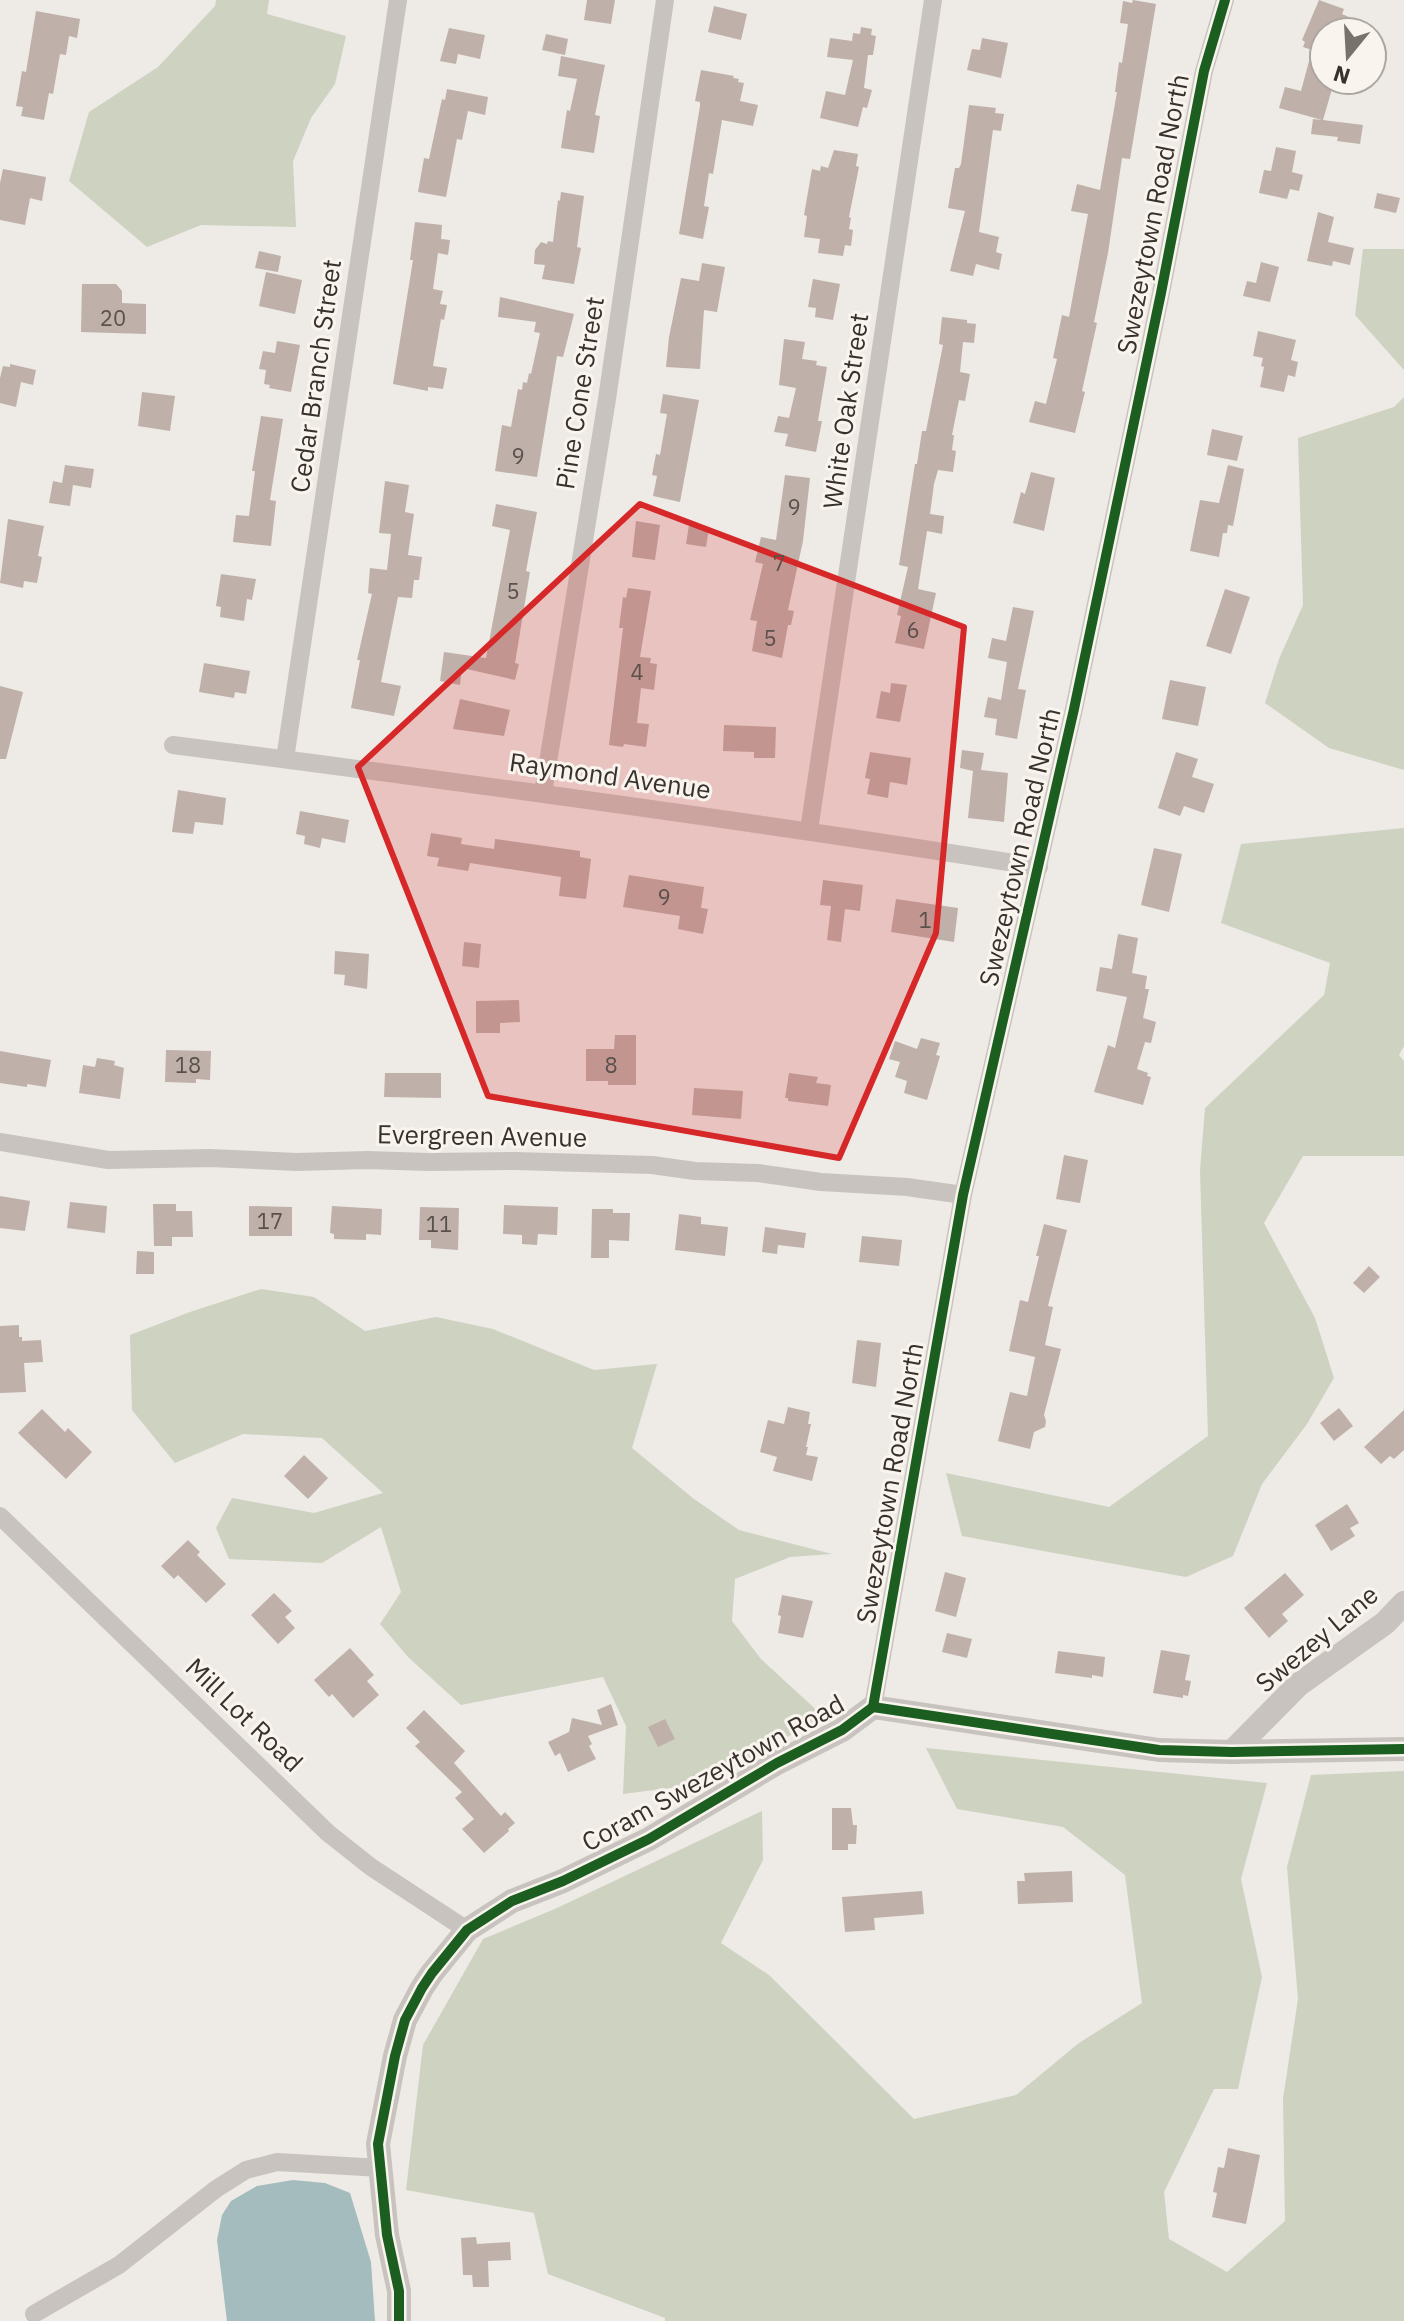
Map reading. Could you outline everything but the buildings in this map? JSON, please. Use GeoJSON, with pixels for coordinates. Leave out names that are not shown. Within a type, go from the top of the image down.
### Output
{"type":"FeatureCollection","features":[{"type":"Feature","properties":{"kind":"street","name":"Cedar Branch Street"},"geometry":{"type":"LineString","coordinates":[[285,759],[398,0]]}},
{"type":"Feature","properties":{"kind":"street","name":"Pine Cone Street"},"geometry":{"type":"LineString","coordinates":[[543,793],[607,399],[665,0]]}},
{"type":"Feature","properties":{"kind":"street","name":"White Oak Street"},"geometry":{"type":"LineString","coordinates":[[809,830],[933,0]]}},
{"type":"Feature","properties":{"kind":"street","name":"Swezeytown Road North"},"geometry":{"type":"LineString","coordinates":[[873,1707],[963,1195],[1077,694],[1204,71],[1225,0]]}},
{"type":"Feature","properties":{"kind":"street","name":"Raymond Avenue"},"geometry":{"type":"LineString","coordinates":[[173,745],[809,830],[1039,867]]}},
{"type":"Feature","properties":{"kind":"street","name":"Evergreen Avenue"},"geometry":{"type":"LineString","coordinates":[[0,1142],[108,1160],[210,1158],[297,1162],[515,1161],[652,1165],[695,1171],[758,1173],[821,1182],[907,1187],[963,1195]]}},
{"type":"Feature","properties":{"kind":"street","name":"Mill Lot Road"},"geometry":{"type":"LineString","coordinates":[[0,1516],[337,1841],[467,1930]]}},
{"type":"Feature","properties":{"kind":"street","name":"Swezey Lane"},"geometry":{"type":"LineString","coordinates":[[1232,1752],[1298,1685],[1385,1623],[1404,1603]]}},
{"type":"Feature","properties":{"kind":"street","name":"Coram Swezeytown Road"},"geometry":{"type":"LineString","coordinates":[[399,2321],[399,2291],[387,2235],[378,2144],[395,2056],[405,2020],[422,1988],[467,1930],[512,1901],[563,1881],[649,1839],[777,1763],[842,1730],[873,1707],[1159,1750],[1404,1749]]}},
{"type":"Feature","properties":{"kind":"street"},"geometry":{"type":"LineString","coordinates":[[34,2314],[119,2265],[216,2189],[246,2170],[277,2162],[381,2168]]}},
{"type":"Feature","properties":{"kind":"highlighted area"},"geometry":{"type":"Polygon","coordinates":[[[640,504],[964,627],[936,933],[839,1158],[488,1096],[358,767],[640,504]]]}},
{"type":"Feature","properties":{"kind":"green space"},"geometry":{"type":"Polygon","coordinates":[[[216,0],[269,0],[267,14],[346,36],[335,84],[311,118],[293,161],[296,227],[201,225],[147,247],[69,181],[89,112],[158,67],[215,6],[216,0]]]}},
{"type":"Feature","properties":{"kind":"green space"},"geometry":{"type":"Polygon","coordinates":[[[1363,249],[1404,249],[1404,370],[1355,315],[1363,249]]]}},
{"type":"Feature","properties":{"kind":"green space"},"geometry":{"type":"Polygon","coordinates":[[[1404,397],[1404,770],[1329,748],[1265,703],[1279,659],[1303,605],[1298,438],[1394,407],[1404,397]]]}},
{"type":"Feature","properties":{"kind":"green space"},"geometry":{"type":"Polygon","coordinates":[[[1404,828],[1404,1046],[1399,1055],[1404,1061],[1404,1156],[1303,1156],[1264,1223],[1315,1318],[1334,1378],[1307,1424],[1262,1484],[1233,1556],[1186,1577],[962,1536],[946,1473],[1109,1507],[1208,1436],[1200,1170],[1205,1108],[1324,995],[1330,963],[1221,923],[1241,844],[1404,828]]]}},
{"type":"Feature","properties":{"kind":"green space"},"geometry":{"type":"Polygon","coordinates":[[[261,1289],[314,1297],[365,1331],[436,1317],[493,1329],[594,1370],[657,1364],[632,1448],[694,1499],[739,1530],[832,1554],[790,1557],[735,1579],[732,1621],[761,1659],[823,1716],[708,1783],[623,1794],[626,1726],[603,1677],[461,1705],[408,1657],[380,1624],[401,1592],[381,1527],[322,1563],[229,1559],[216,1528],[232,1498],[314,1513],[383,1493],[322,1438],[243,1434],[175,1463],[132,1410],[130,1335],[261,1289]]]}},
{"type":"Feature","properties":{"kind":"green space"},"geometry":{"type":"Polygon","coordinates":[[[926,1748],[1267,1783],[1241,1879],[1262,1977],[1238,2089],[1214,2089],[1164,2192],[1169,2239],[1227,2272],[1285,2221],[1283,2099],[1298,1999],[1287,1867],[1311,1775],[1404,1771],[1404,2321],[665,2321],[665,2318],[548,2274],[534,2213],[406,2190],[423,2045],[483,1939],[557,1908],[762,1811],[763,1860],[721,1943],[769,1975],[914,2119],[1016,2095],[1079,2043],[1142,2003],[1125,1875],[1063,1827],[957,1809],[926,1748]]]}},
{"type":"Feature","properties":{"kind":"water"},"geometry":{"type":"Polygon","coordinates":[[[293,2180],[325,2183],[350,2193],[371,2262],[375,2321],[227,2321],[217,2240],[222,2215],[231,2201],[257,2186],[293,2180]]]}},
{"type":"Feature","properties":{"kind":"cycle path"},"geometry":{"type":"LineString","coordinates":[[873,1707],[963,1195],[1074,709],[1204,71],[1225,0]]}},
{"type":"Feature","properties":{"kind":"cycle path"},"geometry":{"type":"LineString","coordinates":[[399,2321],[399,2291],[387,2235],[378,2144],[395,2056],[405,2020],[432,1973],[467,1930],[512,1901],[563,1881],[649,1839],[777,1763],[842,1730],[873,1707],[1159,1750],[1404,1749]]}}]}
